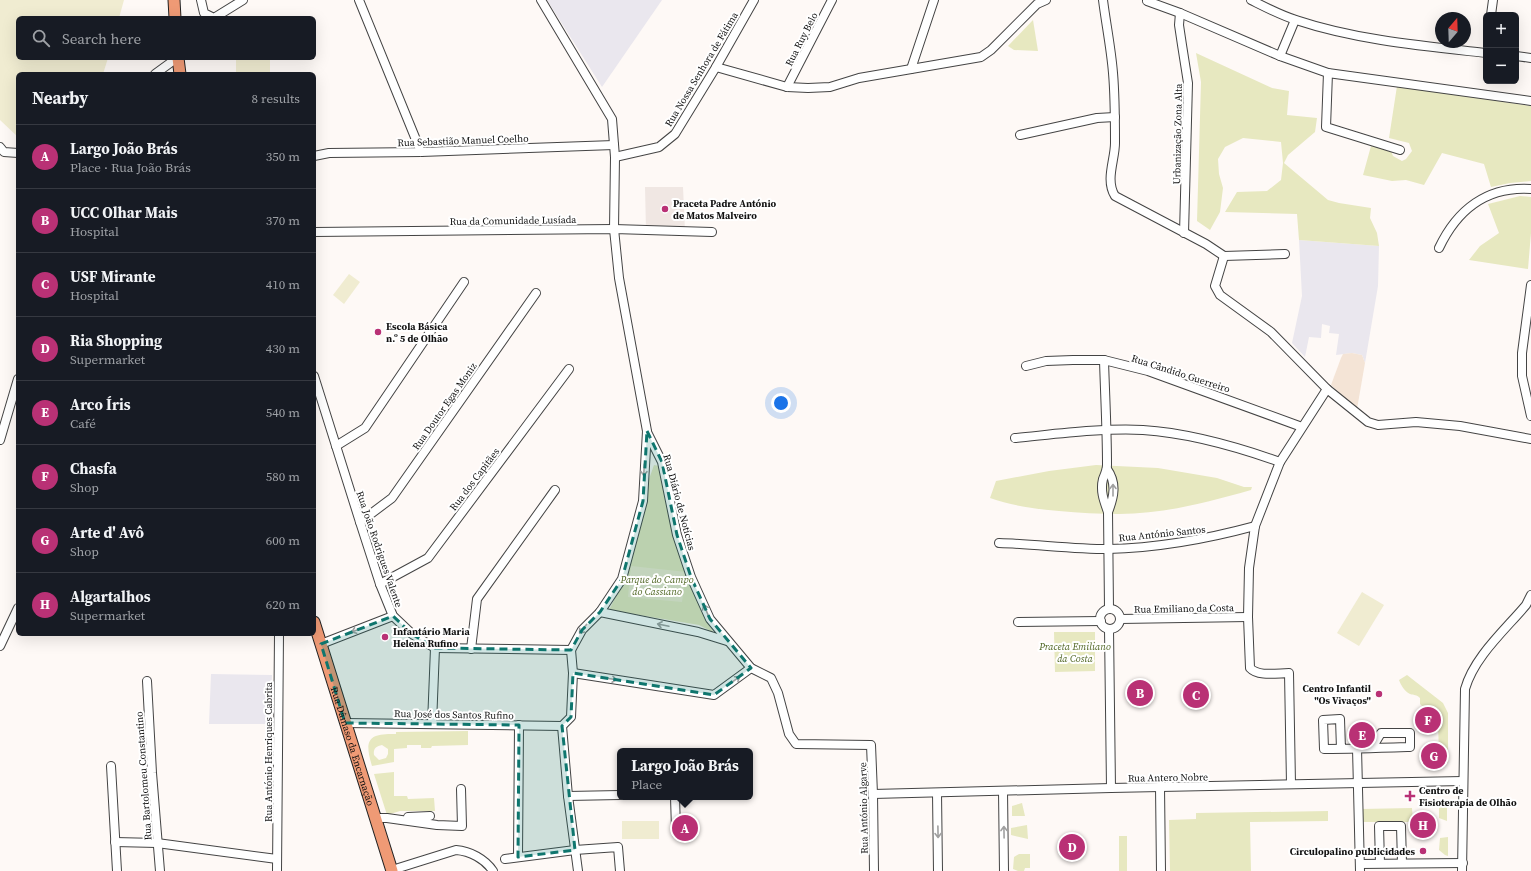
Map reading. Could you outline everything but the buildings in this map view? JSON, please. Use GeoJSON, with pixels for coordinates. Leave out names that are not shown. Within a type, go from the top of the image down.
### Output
{"type":"FeatureCollection","features":[{"type":"Feature","properties":{"kind":"main road"},"geometry":{"type":"LineString","coordinates":[[174,0],[175,16]]}},
{"type":"Feature","properties":{"kind":"main road"},"geometry":{"type":"LineString","coordinates":[[178,60],[180,72]]}},
{"type":"Feature","properties":{"kind":"main road","name":"Rua Dâmaso da Encarnação"},"geometry":{"type":"LineString","coordinates":[[316,628],[392,870]]}},
{"type":"Feature","properties":{"kind":"street"},"geometry":{"type":"LineString","coordinates":[[201,0],[204,13],[210,16]]}},
{"type":"Feature","properties":{"kind":"street"},"geometry":{"type":"LineString","coordinates":[[217,16],[243,0]]}},
{"type":"Feature","properties":{"kind":"street"},"geometry":{"type":"LineString","coordinates":[[359,0],[420,152]]}},
{"type":"Feature","properties":{"kind":"street","name":"Rua Diário de Notícias"},"geometry":{"type":"LineString","coordinates":[[541,0],[612,119],[615,156],[614,229],[619,278],[647,431],[643,501],[622,579],[600,612],[582,630],[571,650]]}},
{"type":"Feature","properties":{"kind":"street","name":"Rua Nossa Senhora de Fátima"},"geometry":{"type":"LineString","coordinates":[[615,156],[659,147],[675,134],[716,67],[754,0]]}},
{"type":"Feature","properties":{"kind":"street","name":"Rua Ruy Belo"},"geometry":{"type":"LineString","coordinates":[[787,87],[832,0]]}},
{"type":"Feature","properties":{"kind":"street"},"geometry":{"type":"LineString","coordinates":[[911,68],[934,0]]}},
{"type":"Feature","properties":{"kind":"street"},"geometry":{"type":"LineString","coordinates":[[716,67],[787,87],[808,88],[830,87],[858,78],[981,57],[991,50],[1037,4],[1046,0]]}},
{"type":"Feature","properties":{"kind":"street"},"geometry":{"type":"LineString","coordinates":[[1103,0],[1113,72],[1115,149],[1111,184],[1112,191],[1115,196],[1206,244],[1224,256],[1285,254]]}},
{"type":"Feature","properties":{"kind":"street"},"geometry":{"type":"LineString","coordinates":[[1251,0],[1295,20],[1360,36],[1483,53]]}},
{"type":"Feature","properties":{"kind":"street"},"geometry":{"type":"LineString","coordinates":[[1491,12],[1493,0]]}},
{"type":"Feature","properties":{"kind":"street"},"geometry":{"type":"LineString","coordinates":[[1147,1],[1180,13],[1280,56],[1328,74],[1531,101]]}},
{"type":"Feature","properties":{"kind":"street","name":"Urbanização Zona Alta"},"geometry":{"type":"LineString","coordinates":[[1180,13],[1179,25],[1188,83],[1184,233]]}},
{"type":"Feature","properties":{"kind":"street"},"geometry":{"type":"LineString","coordinates":[[1280,56],[1295,20]]}},
{"type":"Feature","properties":{"kind":"street"},"geometry":{"type":"LineString","coordinates":[[1519,56],[1531,58]]}},
{"type":"Feature","properties":{"kind":"street"},"geometry":{"type":"LineString","coordinates":[[158,72],[175,60]]}},
{"type":"Feature","properties":{"kind":"street"},"geometry":{"type":"LineString","coordinates":[[1328,74],[1326,127],[1400,150]]}},
{"type":"Feature","properties":{"kind":"street"},"geometry":{"type":"LineString","coordinates":[[1020,135],[1097,118],[1115,118]]}},
{"type":"Feature","properties":{"kind":"street","name":"Rua Sebastião Manuel Coelho"},"geometry":{"type":"LineString","coordinates":[[316,156],[329,153],[420,152],[614,145]]}},
{"type":"Feature","properties":{"kind":"street"},"geometry":{"type":"LineString","coordinates":[[0,147],[4,152],[16,153]]}},
{"type":"Feature","properties":{"kind":"street"},"geometry":{"type":"LineString","coordinates":[[1439,248],[1446,234],[1458,217],[1473,204],[1491,194],[1531,189]]}},
{"type":"Feature","properties":{"kind":"street","name":"Rua da Comunidade Lusíada"},"geometry":{"type":"LineString","coordinates":[[316,232],[614,229],[712,232]]}},
{"type":"Feature","properties":{"kind":"street"},"geometry":{"type":"LineString","coordinates":[[1224,256],[1215,286],[1220,295],[1271,332],[1327,388],[1368,422],[1378,425],[1416,422],[1460,426],[1531,439]]}},
{"type":"Feature","properties":{"kind":"street"},"geometry":{"type":"LineString","coordinates":[[336,446],[365,428],[464,282]]}},
{"type":"Feature","properties":{"kind":"street"},"geometry":{"type":"LineString","coordinates":[[1531,285],[1522,353],[1522,376],[1531,416]]}},
{"type":"Feature","properties":{"kind":"street","name":"Rua Doutor Egas Moniz"},"geometry":{"type":"LineString","coordinates":[[360,522],[392,498],[536,293]]}},
{"type":"Feature","properties":{"kind":"street"},"geometry":{"type":"LineString","coordinates":[[1104,360],[1107,469],[1102,489],[1103,498],[1108,512],[1109,609]]}},
{"type":"Feature","properties":{"kind":"street","name":"Rua Cândido Guerreiro"},"geometry":{"type":"LineString","coordinates":[[1026,366],[1046,361],[1104,360],[1148,371],[1302,426]]}},
{"type":"Feature","properties":{"kind":"street","name":"Rua dos Capitães"},"geometry":{"type":"LineString","coordinates":[[380,584],[428,558],[569,369]]}},
{"type":"Feature","properties":{"kind":"street","name":"Rua João Rodrigues Valente"},"geometry":{"type":"LineString","coordinates":[[316,382],[380,584],[393,616],[412,634],[435,648],[571,650]]}},
{"type":"Feature","properties":{"kind":"street"},"geometry":{"type":"LineString","coordinates":[[0,440],[16,387]]}},
{"type":"Feature","properties":{"kind":"street"},"geometry":{"type":"LineString","coordinates":[[1291,784],[1289,673],[1258,673],[1253,672],[1250,668],[1248,617],[1249,568],[1255,526],[1280,462],[1327,388]]}},
{"type":"Feature","properties":{"kind":"street"},"geometry":{"type":"LineString","coordinates":[[1015,438],[1107,430],[1144,430],[1196,437],[1240,448],[1280,462]]}},
{"type":"Feature","properties":{"kind":"street","name":"Rua Diário de Notícias"},"geometry":{"type":"LineString","coordinates":[[647,431],[662,462],[678,535],[691,577],[710,619],[751,668]]}},
{"type":"Feature","properties":{"kind":"street"},"geometry":{"type":"LineString","coordinates":[[1107,469],[1112,475],[1114,490],[1113,499],[1108,512]]}},
{"type":"Feature","properties":{"kind":"street"},"geometry":{"type":"LineString","coordinates":[[471,649],[477,599],[555,490]]}},
{"type":"Feature","properties":{"kind":"street","name":"Rua António Santos"},"geometry":{"type":"LineString","coordinates":[[999,543],[1108,548],[1141,547],[1180,543],[1214,537],[1255,526]]}},
{"type":"Feature","properties":{"kind":"street"},"geometry":{"type":"LineString","coordinates":[[1357,748],[1360,868],[1380,863],[1463,867],[1465,689],[1469,676],[1478,661],[1526,605],[1531,595]]}},
{"type":"Feature","properties":{"kind":"street"},"geometry":{"type":"LineString","coordinates":[[1112,609],[1118,612],[1120,619],[1118,625],[1109,629],[1100,621],[1101,615],[1106,610],[1112,609]]}},
{"type":"Feature","properties":{"kind":"street"},"geometry":{"type":"LineString","coordinates":[[0,646],[16,612]]}},
{"type":"Feature","properties":{"kind":"street"},"geometry":{"type":"LineString","coordinates":[[600,612],[698,632],[728,642]]}},
{"type":"Feature","properties":{"kind":"street"},"geometry":{"type":"LineString","coordinates":[[321,644],[393,616]]}},
{"type":"Feature","properties":{"kind":"street","name":"Rua Emiliano da Costa"},"geometry":{"type":"LineString","coordinates":[[1120,619],[1248,617]]}},
{"type":"Feature","properties":{"kind":"street"},"geometry":{"type":"LineString","coordinates":[[1018,622],[1100,621]]}},
{"type":"Feature","properties":{"kind":"street"},"geometry":{"type":"LineString","coordinates":[[1109,629],[1110,788]]}},
{"type":"Feature","properties":{"kind":"street","name":"Rua António Henriques Cabrita"},"geometry":{"type":"LineString","coordinates":[[277,871],[279,636]]}},
{"type":"Feature","properties":{"kind":"street"},"geometry":{"type":"LineString","coordinates":[[432,724],[435,648]]}},
{"type":"Feature","properties":{"kind":"street"},"geometry":{"type":"LineString","coordinates":[[571,650],[573,673],[571,718],[562,726],[568,796],[578,871]]}},
{"type":"Feature","properties":{"kind":"street"},"geometry":{"type":"LineString","coordinates":[[573,673],[714,695],[751,668]]}},
{"type":"Feature","properties":{"kind":"street","name":"Rua António Algarve"},"geometry":{"type":"LineString","coordinates":[[751,668],[771,678],[778,693],[789,734],[796,744],[871,745],[874,871]]}},
{"type":"Feature","properties":{"kind":"street","name":"Rua Bartolomeu Constantino"},"geometry":{"type":"LineString","coordinates":[[147,680],[152,773],[160,871]]}},
{"type":"Feature","properties":{"kind":"street","name":"Rua José dos Santos Rufino"},"geometry":{"type":"LineString","coordinates":[[345,723],[562,726]]}},
{"type":"Feature","properties":{"kind":"street"},"geometry":{"type":"LineString","coordinates":[[518,857],[519,725]]}},
{"type":"Feature","properties":{"kind":"street"},"geometry":{"type":"LineString","coordinates":[[1341,749],[1372,748]]}},
{"type":"Feature","properties":{"kind":"street"},"geometry":{"type":"LineString","coordinates":[[111,766],[117,871]]}},
{"type":"Feature","properties":{"kind":"street","name":"Rua Antero Nobre"},"geometry":{"type":"LineString","coordinates":[[873,794],[1463,781]]}},
{"type":"Feature","properties":{"kind":"street"},"geometry":{"type":"LineString","coordinates":[[1160,787],[1161,871]]}},
{"type":"Feature","properties":{"kind":"street"},"geometry":{"type":"LineString","coordinates":[[375,818],[399,819],[437,825],[462,826],[461,789]]}},
{"type":"Feature","properties":{"kind":"street"},"geometry":{"type":"LineString","coordinates":[[1003,791],[1004,871]]}},
{"type":"Feature","properties":{"kind":"street"},"geometry":{"type":"LineString","coordinates":[[937,793],[938,871]]}},
{"type":"Feature","properties":{"kind":"street"},"geometry":{"type":"LineString","coordinates":[[568,796],[617,795]]}},
{"type":"Feature","properties":{"kind":"street"},"geometry":{"type":"LineString","coordinates":[[675,800],[676,830],[693,830]]}},
{"type":"Feature","properties":{"kind":"street"},"geometry":{"type":"LineString","coordinates":[[399,819],[430,816]]}},
{"type":"Feature","properties":{"kind":"street"},"geometry":{"type":"LineString","coordinates":[[1380,863],[1380,826],[1401,826],[1402,863]]}},
{"type":"Feature","properties":{"kind":"street"},"geometry":{"type":"LineString","coordinates":[[115,842],[157,844],[277,859]]}},
{"type":"Feature","properties":{"kind":"street"},"geometry":{"type":"LineString","coordinates":[[505,859],[575,850],[618,847],[620,871]]}},
{"type":"Feature","properties":{"kind":"street"},"geometry":{"type":"LineString","coordinates":[[392,870],[456,850],[472,854],[490,866],[493,871]]}},
{"type":"Feature","properties":{"kind":"highlighted area"},"geometry":{"type":"Polygon","coordinates":[[[647,431],[662,462],[677,535],[691,577],[710,619],[751,668],[714,695],[573,673],[571,717],[562,726],[575,850],[518,857],[519,725],[345,723],[321,644],[393,616],[412,634],[435,648],[571,650],[582,630],[600,612],[622,579],[643,501],[647,431]]]}},
{"type":"Feature","properties":{"kind":"shaded area"},"geometry":{"type":"Polygon","coordinates":[[[547,0],[662,0],[602,87],[547,0]]]}},
{"type":"Feature","properties":{"kind":"shaded area","name":"Praceta Padre António de Matos Malveiro"},"geometry":{"type":"Polygon","coordinates":[[[645,187],[683,187],[685,231],[646,230],[645,187]]]}},
{"type":"Feature","properties":{"kind":"shaded area"},"geometry":{"type":"Polygon","coordinates":[[[1299,240],[1379,246],[1378,286],[1365,363],[1362,355],[1352,353],[1336,355],[1339,334],[1329,333],[1330,326],[1322,324],[1321,338],[1309,337],[1305,357],[1292,343],[1302,296],[1299,240]]]}},
{"type":"Feature","properties":{"kind":"shaded area"},"geometry":{"type":"Polygon","coordinates":[[[1352,353],[1362,355],[1365,363],[1357,409],[1331,385],[1343,354],[1352,353]]]}},
{"type":"Feature","properties":{"kind":"shaded area"},"geometry":{"type":"Polygon","coordinates":[[[211,674],[272,675],[270,724],[209,724],[211,674]]]}},
{"type":"Feature","properties":{"kind":"shaded area"},"geometry":{"type":"Polygon","coordinates":[[[672,819],[697,819],[698,837],[672,837],[672,819]]]}},
{"type":"Feature","properties":{"kind":"green space"},"geometry":{"type":"Polygon","coordinates":[[[0,0],[124,0],[120,16],[16,16],[16,60],[107,60],[104,72],[16,72],[16,135],[0,120],[0,0]]]}},
{"type":"Feature","properties":{"kind":"green space"},"geometry":{"type":"Polygon","coordinates":[[[1033,20],[1038,51],[1014,50],[1008,46],[1033,20]]]}},
{"type":"Feature","properties":{"kind":"green space"},"geometry":{"type":"Polygon","coordinates":[[[1196,53],[1272,88],[1289,91],[1287,115],[1317,118],[1315,132],[1288,155],[1284,163],[1328,200],[1371,208],[1370,218],[1377,233],[1379,246],[1299,240],[1297,214],[1225,212],[1237,192],[1267,191],[1281,180],[1283,163],[1281,142],[1243,138],[1225,147],[1218,159],[1219,174],[1223,188],[1220,212],[1210,230],[1197,221],[1201,82],[1196,53]]]}},
{"type":"Feature","properties":{"kind":"green space"},"geometry":{"type":"Polygon","coordinates":[[[236,60],[270,60],[270,72],[236,72],[236,60]]]}},
{"type":"Feature","properties":{"kind":"green space"},"geometry":{"type":"Polygon","coordinates":[[[1397,86],[1531,106],[1531,181],[1491,187],[1484,164],[1442,153],[1424,185],[1406,180],[1392,181],[1363,175],[1371,146],[1391,151],[1393,156],[1402,161],[1406,159],[1412,151],[1409,143],[1389,138],[1397,86]]]}},
{"type":"Feature","properties":{"kind":"green space"},"geometry":{"type":"Polygon","coordinates":[[[1520,196],[1531,197],[1531,233],[1528,269],[1469,260],[1480,246],[1499,233],[1488,204],[1520,196]]]}},
{"type":"Feature","properties":{"kind":"green space"},"geometry":{"type":"Polygon","coordinates":[[[349,274],[360,282],[344,304],[333,295],[349,274]]]}},
{"type":"Feature","properties":{"kind":"green space","name":"Parque do Campo do Cassiano"},"geometry":{"type":"Polygon","coordinates":[[[654,465],[659,466],[674,535],[705,619],[714,633],[699,625],[609,610],[624,580],[646,502],[649,479],[654,465]]]}},
{"type":"Feature","properties":{"kind":"green space"},"geometry":{"type":"Polygon","coordinates":[[[1096,465],[1158,468],[1217,478],[1244,487],[1252,487],[1251,490],[1169,510],[1119,514],[1096,514],[1033,508],[990,498],[996,481],[1049,471],[1096,465]]]}},
{"type":"Feature","properties":{"kind":"green space"},"geometry":{"type":"Polygon","coordinates":[[[631,566],[686,572],[682,602],[628,597],[631,566]]]}},
{"type":"Feature","properties":{"kind":"green space"},"geometry":{"type":"Polygon","coordinates":[[[1362,592],[1384,605],[1359,646],[1337,633],[1362,592]]]}},
{"type":"Feature","properties":{"kind":"green space","name":"Praceta Emiliano da Costa"},"geometry":{"type":"Polygon","coordinates":[[[1054,632],[1095,632],[1095,671],[1055,672],[1054,632]]]}},
{"type":"Feature","properties":{"kind":"green space"},"geometry":{"type":"Polygon","coordinates":[[[1407,675],[1443,703],[1448,713],[1448,763],[1444,762],[1439,757],[1438,722],[1420,704],[1420,698],[1408,693],[1403,688],[1399,680],[1407,675]]]}},
{"type":"Feature","properties":{"kind":"green space"},"geometry":{"type":"Polygon","coordinates":[[[468,731],[468,745],[432,746],[431,748],[421,748],[421,745],[407,745],[407,748],[394,749],[394,762],[372,766],[368,750],[370,740],[379,735],[396,734],[396,732],[468,731]],[[382,745],[378,746],[375,748],[374,755],[379,760],[386,758],[388,749],[382,745]]]}},
{"type":"Feature","properties":{"kind":"green space"},"geometry":{"type":"Polygon","coordinates":[[[394,772],[394,796],[407,796],[408,799],[434,798],[435,811],[400,811],[387,815],[374,774],[394,772]]]}},
{"type":"Feature","properties":{"kind":"green space"},"geometry":{"type":"Polygon","coordinates":[[[1439,801],[1447,801],[1447,821],[1439,818],[1439,801]]]}},
{"type":"Feature","properties":{"kind":"green space"},"geometry":{"type":"Polygon","coordinates":[[[1022,803],[1025,816],[1012,816],[1012,806],[1022,803]]]}},
{"type":"Feature","properties":{"kind":"green space"},"geometry":{"type":"Polygon","coordinates":[[[1412,808],[1413,822],[1362,822],[1361,809],[1412,808]]]}},
{"type":"Feature","properties":{"kind":"green space"},"geometry":{"type":"Polygon","coordinates":[[[1328,811],[1328,821],[1250,822],[1251,871],[1170,871],[1169,820],[1196,819],[1196,813],[1328,811]]]}},
{"type":"Feature","properties":{"kind":"green space"},"geometry":{"type":"Polygon","coordinates":[[[622,821],[659,821],[659,839],[622,839],[622,821]]]}},
{"type":"Feature","properties":{"kind":"green space"},"geometry":{"type":"Polygon","coordinates":[[[1027,825],[1028,839],[1011,835],[1011,828],[1027,825]]]}},
{"type":"Feature","properties":{"kind":"green space"},"geometry":{"type":"Polygon","coordinates":[[[1119,836],[1127,836],[1127,871],[1119,871],[1119,836]]]}},
{"type":"Feature","properties":{"kind":"green space"},"geometry":{"type":"Polygon","coordinates":[[[1448,837],[1448,856],[1439,850],[1440,838],[1448,837]]]}},
{"type":"Feature","properties":{"kind":"green space"},"geometry":{"type":"Polygon","coordinates":[[[1019,854],[1030,854],[1030,868],[1025,868],[1024,871],[1013,869],[1014,857],[1019,854]]]}},
{"type":"Feature","properties":{"kind":"place","name":"Praceta Padre António de Matos Malveiro"},"geometry":{"type":"Point","coordinates":[665,209]}},
{"type":"Feature","properties":{"kind":"place","name":"Escola Básica n.º 5 de Olhão"},"geometry":{"type":"Point","coordinates":[378,332]}},
{"type":"Feature","properties":{"kind":"place","name":"Infantário Maria Helena Rufino"},"geometry":{"type":"Point","coordinates":[385,637]}},
{"type":"Feature","properties":{"kind":"place","name":"UCC Olhar Mais"},"geometry":{"type":"Point","coordinates":[1140,693]}},
{"type":"Feature","properties":{"kind":"place","name":"Centro Infantil \"Os Vivaços\""},"geometry":{"type":"Point","coordinates":[1379,694]}},
{"type":"Feature","properties":{"kind":"place","name":"USF Mirante"},"geometry":{"type":"Point","coordinates":[1196,695]}},
{"type":"Feature","properties":{"kind":"place","name":"Chasfa"},"geometry":{"type":"Point","coordinates":[1428,720]}},
{"type":"Feature","properties":{"kind":"place","name":"Arco Íris"},"geometry":{"type":"Point","coordinates":[1362,735]}},
{"type":"Feature","properties":{"kind":"place","name":"Arte d' Avô"},"geometry":{"type":"Point","coordinates":[1434,756]}},
{"type":"Feature","properties":{"kind":"place","name":"Centro de Fisioterapia de Olhão"},"geometry":{"type":"Point","coordinates":[1410,796]}},
{"type":"Feature","properties":{"kind":"place","name":"Algartalhos"},"geometry":{"type":"Point","coordinates":[1423,825]}},
{"type":"Feature","properties":{"kind":"place","name":"Largo João Brás"},"geometry":{"type":"Point","coordinates":[685,828]}},
{"type":"Feature","properties":{"kind":"place","name":"Ria Shopping"},"geometry":{"type":"Point","coordinates":[1072,847]}},
{"type":"Feature","properties":{"kind":"place","name":"Circulopalino publicidades"},"geometry":{"type":"Point","coordinates":[1423,851]}}]}
